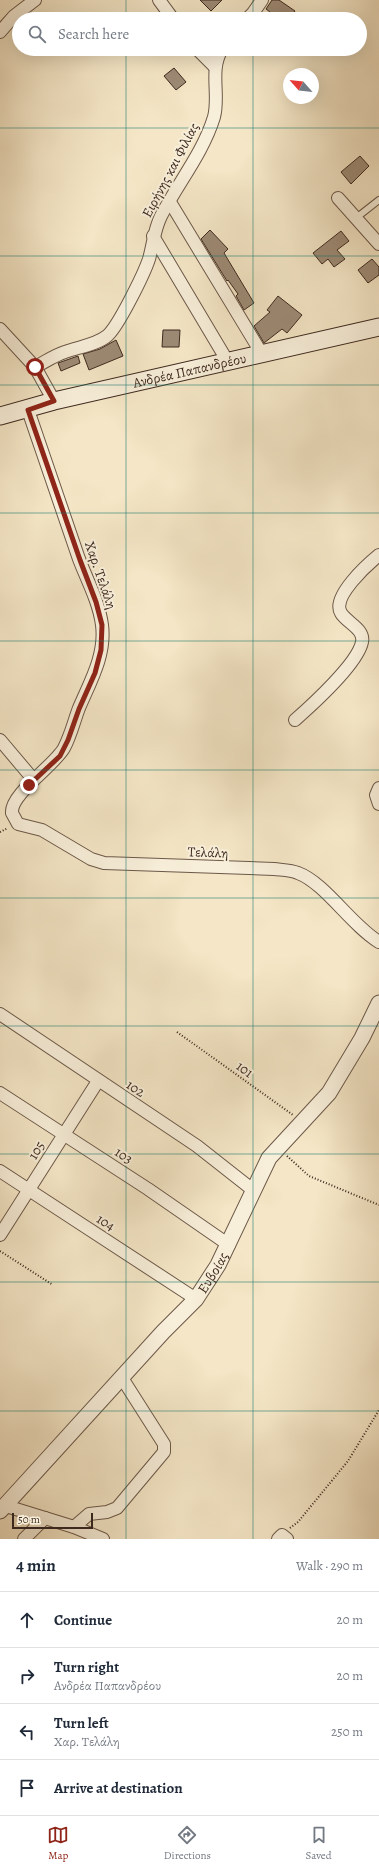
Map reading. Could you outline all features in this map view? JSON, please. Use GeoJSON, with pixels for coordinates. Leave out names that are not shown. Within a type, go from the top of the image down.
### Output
{"type":"FeatureCollection","features":[{"type":"Feature","properties":{"kind":"main road","name":"Ανδρέα Παπανδρέου"},"geometry":{"type":"LineString","coordinates":[[0,416],[28,410],[54,401],[379,327]]}},
{"type":"Feature","properties":{"kind":"street"},"geometry":{"type":"LineString","coordinates":[[19,12],[35,0]]}},
{"type":"Feature","properties":{"kind":"street"},"geometry":{"type":"LineString","coordinates":[[159,0],[168,12]]}},
{"type":"Feature","properties":{"kind":"street"},"geometry":{"type":"LineString","coordinates":[[254,12],[262,0]]}},
{"type":"Feature","properties":{"kind":"street"},"geometry":{"type":"LineString","coordinates":[[0,32],[12,18]]}},
{"type":"Feature","properties":{"kind":"street"},"geometry":{"type":"LineString","coordinates":[[204,56],[215,66]]}},
{"type":"Feature","properties":{"kind":"street","name":"Ειρήνης και Φιλίας"},"geometry":{"type":"LineString","coordinates":[[35,367],[64,352],[96,342],[106,337],[114,330],[145,270],[153,236],[161,216],[198,152],[214,115],[215,66],[219,56]]}},
{"type":"Feature","properties":{"kind":"street"},"geometry":{"type":"LineString","coordinates":[[338,198],[379,244]]}},
{"type":"Feature","properties":{"kind":"street"},"geometry":{"type":"LineString","coordinates":[[170,202],[262,354]]}},
{"type":"Feature","properties":{"kind":"street"},"geometry":{"type":"LineString","coordinates":[[153,236],[228,362]]}},
{"type":"Feature","properties":{"kind":"street"},"geometry":{"type":"LineString","coordinates":[[0,329],[35,367],[54,401]]}},
{"type":"Feature","properties":{"kind":"street","name":"Χαρ. Τελάλη"},"geometry":{"type":"LineString","coordinates":[[18,824],[12,813],[12,808],[34,779],[60,756],[68,740],[79,709],[95,673],[101,650],[102,625],[96,602],[28,410]]}},
{"type":"Feature","properties":{"kind":"street"},"geometry":{"type":"LineString","coordinates":[[295,720],[318,700],[359,650],[363,640],[362,635],[341,613],[339,606],[352,581],[379,555]]}},
{"type":"Feature","properties":{"kind":"street"},"geometry":{"type":"LineString","coordinates":[[0,740],[34,779]]}},
{"type":"Feature","properties":{"kind":"street"},"geometry":{"type":"LineString","coordinates":[[379,788],[376,795],[379,804]]}},
{"type":"Feature","properties":{"kind":"street","name":"Τελάλη"},"geometry":{"type":"LineString","coordinates":[[18,824],[42,830],[90,859],[104,863],[274,869],[297,872],[311,881],[358,927],[379,942]]}},
{"type":"Feature","properties":{"kind":"street","name":"Ευβοίας"},"geometry":{"type":"LineString","coordinates":[[3,1509],[163,1332],[196,1300],[229,1245],[252,1190],[269,1158],[329,1093],[362,1038],[379,1003]]}},
{"type":"Feature","properties":{"kind":"street","name":"102"},"geometry":{"type":"LineString","coordinates":[[0,1014],[197,1146],[252,1190]]}},
{"type":"Feature","properties":{"kind":"street","name":"105"},"geometry":{"type":"LineString","coordinates":[[0,1235],[98,1081]]}},
{"type":"Feature","properties":{"kind":"street","name":"103"},"geometry":{"type":"LineString","coordinates":[[0,1093],[64,1134],[229,1245]]}},
{"type":"Feature","properties":{"kind":"street","name":"104"},"geometry":{"type":"LineString","coordinates":[[0,1171],[196,1300]]}},
{"type":"Feature","properties":{"kind":"street"},"geometry":{"type":"LineString","coordinates":[[74,1527],[89,1514],[107,1512],[116,1508],[164,1452],[164,1444],[122,1378]]}},
{"type":"Feature","properties":{"kind":"street"},"geometry":{"type":"LineString","coordinates":[[3,1509],[45,1518],[74,1527],[103,1539]]}},
{"type":"Feature","properties":{"kind":"street"},"geometry":{"type":"LineString","coordinates":[[24,1539],[45,1518]]}},
{"type":"Feature","properties":{"kind":"lane"},"geometry":{"type":"LineString","coordinates":[[356,218],[379,200]]}},
{"type":"Feature","properties":{"kind":"path","name":"101"},"geometry":{"type":"LineString","coordinates":[[176,1032],[302,1122]]}},
{"type":"Feature","properties":{"kind":"path"},"geometry":{"type":"LineString","coordinates":[[278,1147],[309,1176],[379,1205]]}},
{"type":"Feature","properties":{"kind":"path"},"geometry":{"type":"LineString","coordinates":[[0,1251],[52,1285]]}},
{"type":"Feature","properties":{"kind":"path"},"geometry":{"type":"LineString","coordinates":[[283,1538],[348,1461],[379,1410]]}},
{"type":"Feature","properties":{"kind":"building"},"geometry":{"type":"Polygon","coordinates":[[[200,0],[222,0],[211,11],[200,0]]]}},
{"type":"Feature","properties":{"kind":"building"},"geometry":{"type":"Polygon","coordinates":[[[272,0],[279,0],[295,11],[270,12],[266,9],[272,0]]]}},
{"type":"Feature","properties":{"kind":"building"},"geometry":{"type":"Polygon","coordinates":[[[174,68],[186,82],[176,90],[164,76],[174,68]]]}},
{"type":"Feature","properties":{"kind":"building"},"geometry":{"type":"Polygon","coordinates":[[[360,156],[369,166],[351,184],[341,172],[360,156]]]}},
{"type":"Feature","properties":{"kind":"building"},"geometry":{"type":"Polygon","coordinates":[[[210,230],[228,249],[224,253],[254,303],[244,310],[236,296],[238,294],[228,280],[227,281],[201,239],[210,230]]]}},
{"type":"Feature","properties":{"kind":"building"},"geometry":{"type":"Polygon","coordinates":[[[341,231],[349,241],[337,250],[345,259],[334,267],[328,259],[322,264],[313,253],[341,231]]]}},
{"type":"Feature","properties":{"kind":"building"},"geometry":{"type":"Polygon","coordinates":[[[372,259],[379,267],[379,275],[368,283],[358,270],[372,259]]]}},
{"type":"Feature","properties":{"kind":"building"},"geometry":{"type":"Polygon","coordinates":[[[278,296],[302,315],[287,333],[282,329],[264,343],[254,326],[270,312],[267,310],[278,296]]]}},
{"type":"Feature","properties":{"kind":"building"},"geometry":{"type":"Polygon","coordinates":[[[163,330],[180,330],[179,347],[162,347],[163,330]]]}},
{"type":"Feature","properties":{"kind":"building"},"geometry":{"type":"Polygon","coordinates":[[[116,340],[123,356],[89,370],[83,354],[100,349],[116,340]]]}},
{"type":"Feature","properties":{"kind":"building"},"geometry":{"type":"Polygon","coordinates":[[[78,356],[80,363],[61,371],[58,363],[78,356]]]}},
{"type":"Feature","properties":{"kind":"route"},"geometry":{"type":"LineString","coordinates":[[29,785],[60,756],[68,740],[79,709],[95,673],[101,650],[102,625],[96,602],[28,410],[54,401],[35,367]]}}]}
